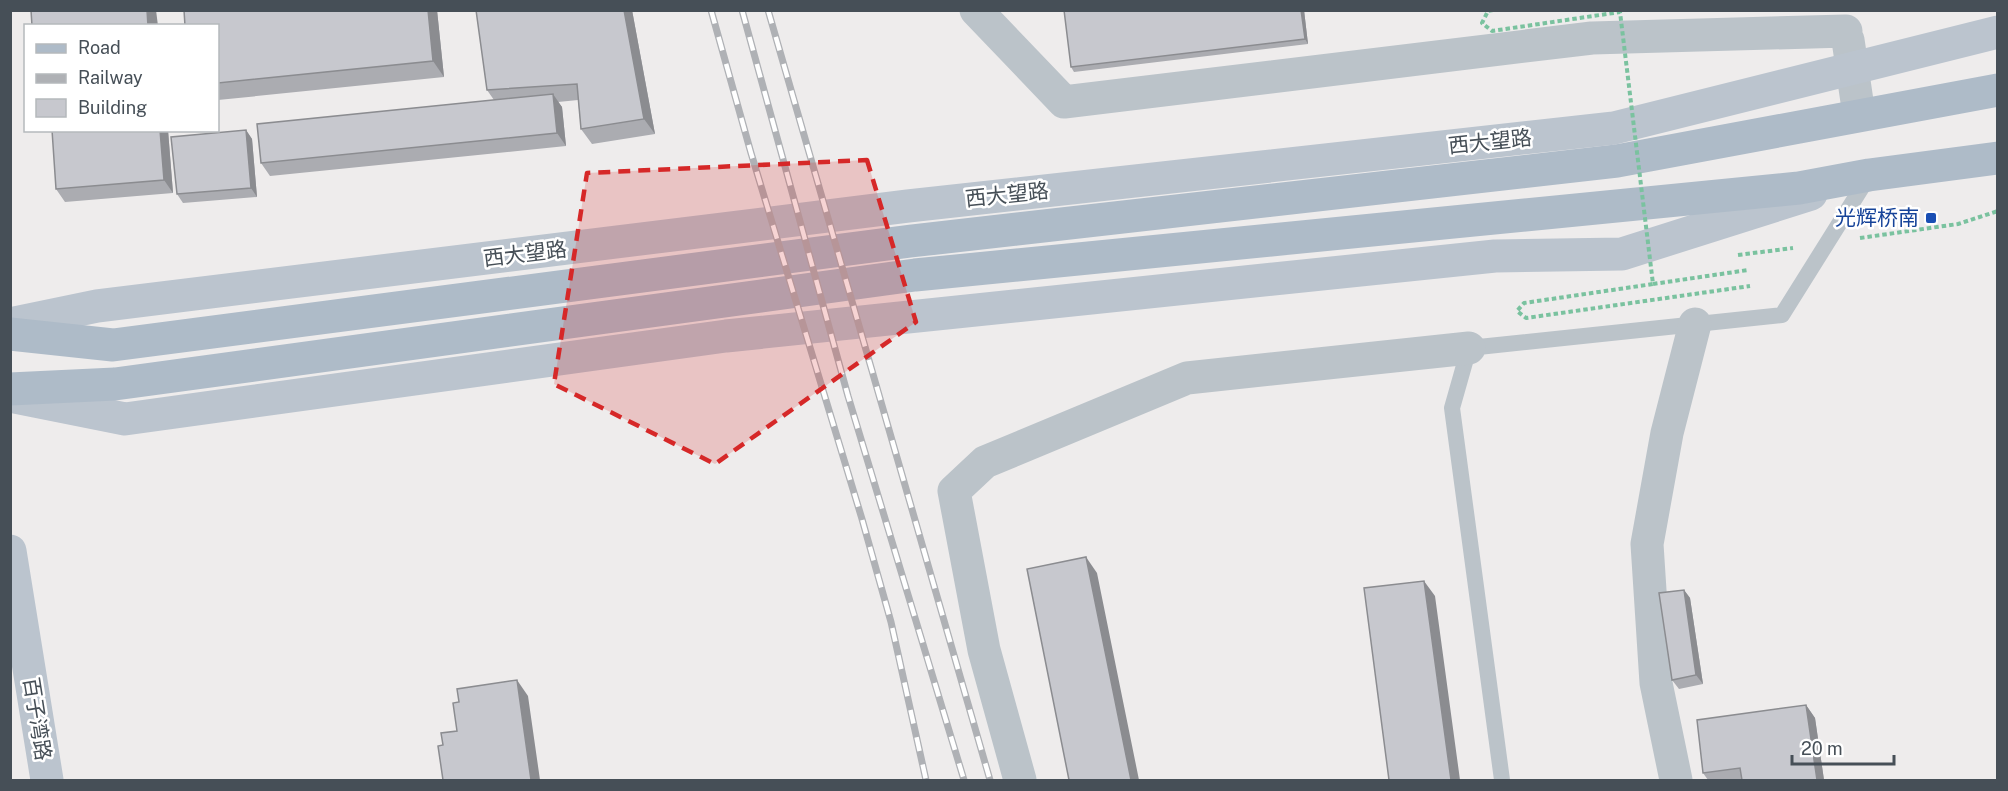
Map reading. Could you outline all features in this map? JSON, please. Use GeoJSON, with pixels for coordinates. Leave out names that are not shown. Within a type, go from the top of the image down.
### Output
{"type":"FeatureCollection","features":[{"type":"Feature","properties":{"kind":"main road","name":"西大望路"},"geometry":{"type":"LineString","coordinates":[[10,334],[113,345],[910,242],[1617,161],[1998,90]]}},
{"type":"Feature","properties":{"kind":"main road"},"geometry":{"type":"LineString","coordinates":[[10,389],[115,384],[915,275],[1799,188],[1869,175],[1998,158]]}},
{"type":"Feature","properties":{"kind":"street"},"geometry":{"type":"LineString","coordinates":[[976,10],[1064,102],[1592,38],[1844,21],[1859,115]]}},
{"type":"Feature","properties":{"kind":"street","name":"西大望路"},"geometry":{"type":"LineString","coordinates":[[10,324],[97,306],[908,206],[1614,128],[1998,32]]}},
{"type":"Feature","properties":{"kind":"street"},"geometry":{"type":"LineString","coordinates":[[10,396],[125,419],[726,336],[1495,256],[1622,254],[1869,175]]}},
{"type":"Feature","properties":{"kind":"street"},"geometry":{"type":"LineString","coordinates":[[1676,780],[1656,683],[1647,544],[1667,433],[1695,324]]}},
{"type":"Feature","properties":{"kind":"street"},"geometry":{"type":"LineString","coordinates":[[1020,780],[984,650],[954,491],[985,462],[1187,378],[1469,348]]}},
{"type":"Feature","properties":{"kind":"street","name":"百子湾路"},"geometry":{"type":"LineString","coordinates":[[10,551],[47,780]]}},
{"type":"Feature","properties":{"kind":"lane"},"geometry":{"type":"LineString","coordinates":[[1502,780],[1452,408],[1469,348],[1782,315],[1869,175]]}},
{"type":"Feature","properties":{"kind":"path"},"geometry":{"type":"LineString","coordinates":[[1493,10],[1488,11],[1482,23],[1492,31],[1620,12],[1653,284]]}},
{"type":"Feature","properties":{"kind":"path"},"geometry":{"type":"LineString","coordinates":[[1748,270],[1524,303],[1517,311],[1526,318],[1750,285]]}},
{"type":"Feature","properties":{"kind":"highlighted area"},"geometry":{"type":"Polygon","coordinates":[[[867,160],[916,322],[715,464],[554,384],[587,173],[867,160]]]}},
{"type":"Feature","properties":{"kind":"building"},"geometry":{"type":"Polygon","coordinates":[[[31,10],[147,10],[148,24],[32,24],[31,10]]]}},
{"type":"Feature","properties":{"kind":"building"},"geometry":{"type":"Polygon","coordinates":[[[184,10],[428,10],[433,61],[219,83],[219,24],[185,24],[184,10]]]}},
{"type":"Feature","properties":{"kind":"building"},"geometry":{"type":"Polygon","coordinates":[[[476,10],[624,10],[644,119],[581,129],[577,84],[487,90],[476,10]]]}},
{"type":"Feature","properties":{"kind":"building"},"geometry":{"type":"Polygon","coordinates":[[[1064,10],[1301,10],[1305,39],[1071,67],[1064,10]]]}},
{"type":"Feature","properties":{"kind":"building"},"geometry":{"type":"Polygon","coordinates":[[[553,94],[557,133],[261,163],[257,124],[553,94]]]}},
{"type":"Feature","properties":{"kind":"building"},"geometry":{"type":"Polygon","coordinates":[[[246,130],[251,188],[177,194],[171,137],[246,130]]]}},
{"type":"Feature","properties":{"kind":"building"},"geometry":{"type":"Polygon","coordinates":[[[52,132],[160,132],[164,180],[56,189],[52,132]]]}},
{"type":"Feature","properties":{"kind":"building"},"geometry":{"type":"Polygon","coordinates":[[[1086,557],[1131,780],[1069,780],[1027,569],[1086,557]]]}},
{"type":"Feature","properties":{"kind":"building"},"geometry":{"type":"Polygon","coordinates":[[[1424,581],[1451,780],[1389,780],[1364,588],[1424,581]]]}},
{"type":"Feature","properties":{"kind":"building"},"geometry":{"type":"Polygon","coordinates":[[[1684,590],[1696,675],[1672,680],[1659,593],[1684,590]]]}},
{"type":"Feature","properties":{"kind":"building"},"geometry":{"type":"Polygon","coordinates":[[[517,680],[531,780],[443,780],[438,746],[443,745],[441,733],[457,731],[453,703],[459,702],[457,689],[517,680]]]}},
{"type":"Feature","properties":{"kind":"building"},"geometry":{"type":"Polygon","coordinates":[[[1806,705],[1817,780],[1742,780],[1740,768],[1703,773],[1697,720],[1806,705]]]}},
{"type":"Feature","properties":{"kind":"railway"},"geometry":{"type":"LineString","coordinates":[[711,10],[751,153],[891,622],[926,780]]}},
{"type":"Feature","properties":{"kind":"railway"},"geometry":{"type":"LineString","coordinates":[[742,10],[848,396],[964,780]]}},
{"type":"Feature","properties":{"kind":"railway"},"geometry":{"type":"LineString","coordinates":[[768,10],[990,780]]}},
{"type":"Feature","properties":{"kind":"place","name":"光辉桥南"},"geometry":{"type":"Point","coordinates":[1931,218]}}]}
